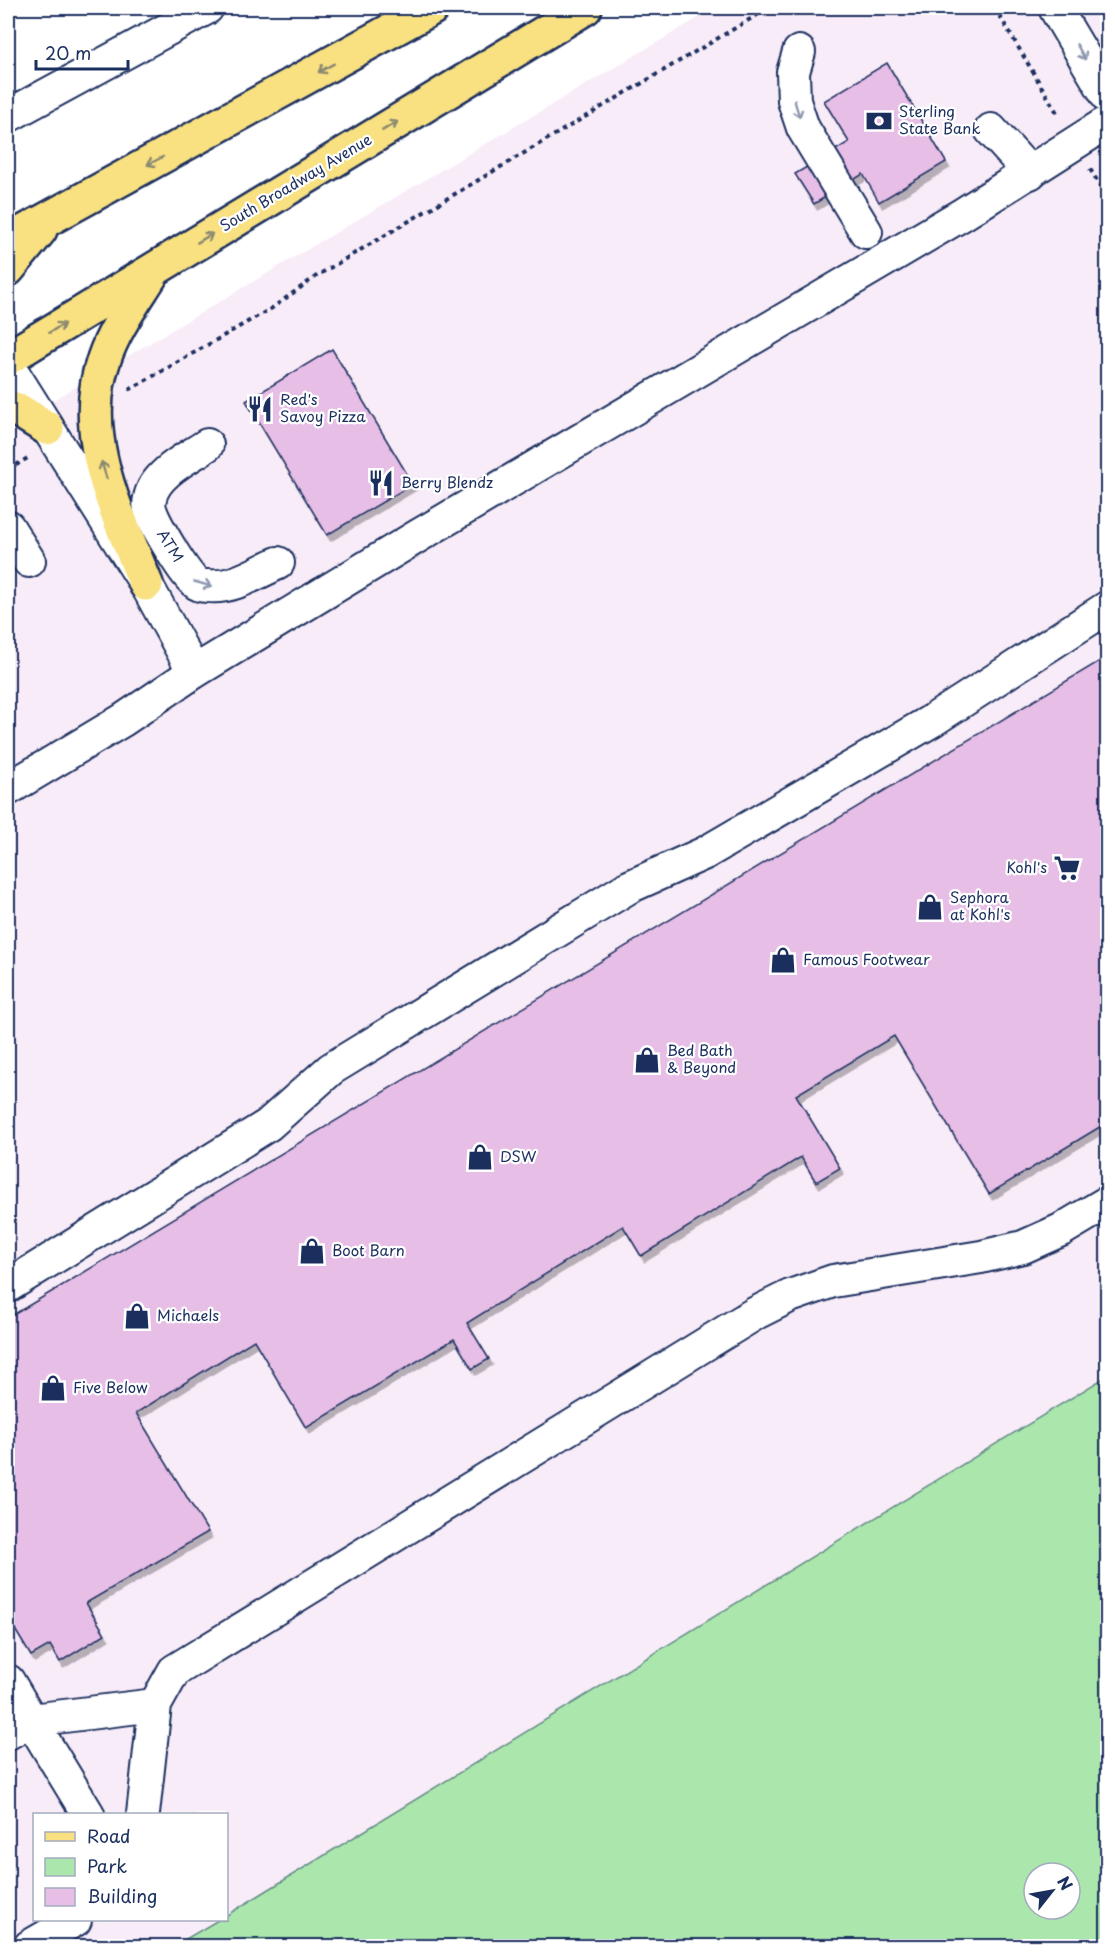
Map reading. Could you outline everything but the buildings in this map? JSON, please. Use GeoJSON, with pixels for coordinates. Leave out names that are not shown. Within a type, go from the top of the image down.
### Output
{"type":"FeatureCollection","features":[{"type":"Feature","properties":{"kind":"main road"},"geometry":{"type":"LineString","coordinates":[[8,242],[432,8]]}},
{"type":"Feature","properties":{"kind":"main road","name":"South Broadway Avenue"},"geometry":{"type":"LineString","coordinates":[[8,358],[585,8]]}},
{"type":"Feature","properties":{"kind":"main road"},"geometry":{"type":"LineString","coordinates":[[8,269],[11,262],[51,217]]}},
{"type":"Feature","properties":{"kind":"main road"},"geometry":{"type":"LineString","coordinates":[[146,584],[119,515],[100,456],[95,407],[99,373],[108,347],[155,268]]}},
{"type":"Feature","properties":{"kind":"main road"},"geometry":{"type":"LineString","coordinates":[[8,407],[18,410],[47,428]]}},
{"type":"Feature","properties":{"kind":"street"},"geometry":{"type":"LineString","coordinates":[[8,116],[207,8]]}},
{"type":"Feature","properties":{"kind":"street"},"geometry":{"type":"LineString","coordinates":[[1055,8],[1107,97]]}},
{"type":"Feature","properties":{"kind":"street"},"geometry":{"type":"LineString","coordinates":[[799,52],[793,72],[794,101],[802,128],[866,232]]}},
{"type":"Feature","properties":{"kind":"street"},"geometry":{"type":"LineString","coordinates":[[8,789],[123,720],[194,672],[418,536],[1029,173],[1107,122]]}},
{"type":"Feature","properties":{"kind":"street"},"geometry":{"type":"LineString","coordinates":[[991,130],[1029,173]]}},
{"type":"Feature","properties":{"kind":"street"},"geometry":{"type":"LineString","coordinates":[[8,365],[146,584],[194,672]]}},
{"type":"Feature","properties":{"kind":"street","name":"ATM"},"geometry":{"type":"LineString","coordinates":[[207,445],[168,472],[157,483],[150,497],[150,509],[157,526],[194,582],[205,586],[219,587],[232,584],[278,564]]}},
{"type":"Feature","properties":{"kind":"street"},"geometry":{"type":"LineString","coordinates":[[8,527],[29,561]]}},
{"type":"Feature","properties":{"kind":"street"},"geometry":{"type":"LineString","coordinates":[[8,1286],[268,1125],[331,1069],[629,888],[705,853],[933,720],[1107,607]]}},
{"type":"Feature","properties":{"kind":"street"},"geometry":{"type":"LineString","coordinates":[[143,1813],[155,1705],[174,1671],[756,1313],[790,1296],[833,1281],[981,1257],[1023,1247],[1061,1230],[1107,1202]]}},
{"type":"Feature","properties":{"kind":"street"},"geometry":{"type":"LineString","coordinates":[[8,1681],[19,1726],[86,1813]]}},
{"type":"Feature","properties":{"kind":"street"},"geometry":{"type":"LineString","coordinates":[[19,1726],[155,1705]]}},
{"type":"Feature","properties":{"kind":"street"},"geometry":{"type":"LineString","coordinates":[[30,1947],[73,1921]]}},
{"type":"Feature","properties":{"kind":"path"},"geometry":{"type":"LineString","coordinates":[[95,407],[145,382],[272,308],[318,275],[769,8]]}},
{"type":"Feature","properties":{"kind":"path"},"geometry":{"type":"LineString","coordinates":[[995,8],[1075,144]]}},
{"type":"Feature","properties":{"kind":"shaded area"},"geometry":{"type":"Polygon","coordinates":[[[715,8],[1107,8],[1107,1376],[228,1914],[228,1813],[33,1813],[33,1921],[216,1921],[174,1946],[8,1946],[8,427],[715,8]]]}},
{"type":"Feature","properties":{"kind":"green space"},"geometry":{"type":"Polygon","coordinates":[[[1107,1376],[1107,1946],[174,1946],[216,1921],[228,1921],[228,1914],[1107,1376]]]}},
{"type":"Feature","properties":{"kind":"place","name":"Sterling State Bank"},"geometry":{"type":"Point","coordinates":[879,121]}},
{"type":"Feature","properties":{"kind":"place","name":"Red's Savoy Pizza"},"geometry":{"type":"Point","coordinates":[260,409]}},
{"type":"Feature","properties":{"kind":"place","name":"Berry Blendz"},"geometry":{"type":"Point","coordinates":[381,483]}},
{"type":"Feature","properties":{"kind":"place","name":"Kohl's"},"geometry":{"type":"Point","coordinates":[1067,868]}},
{"type":"Feature","properties":{"kind":"place","name":"Sephora at Kohl's"},"geometry":{"type":"Point","coordinates":[930,907]}},
{"type":"Feature","properties":{"kind":"place","name":"Famous Footwear"},"geometry":{"type":"Point","coordinates":[783,960]}},
{"type":"Feature","properties":{"kind":"place","name":"Bed Bath & Beyond"},"geometry":{"type":"Point","coordinates":[647,1060]}},
{"type":"Feature","properties":{"kind":"place","name":"DSW"},"geometry":{"type":"Point","coordinates":[480,1157]}},
{"type":"Feature","properties":{"kind":"place","name":"Boot Barn"},"geometry":{"type":"Point","coordinates":[312,1251]}},
{"type":"Feature","properties":{"kind":"place","name":"Michaels"},"geometry":{"type":"Point","coordinates":[137,1316]}},
{"type":"Feature","properties":{"kind":"place","name":"Five Below"},"geometry":{"type":"Point","coordinates":[53,1388]}}]}
